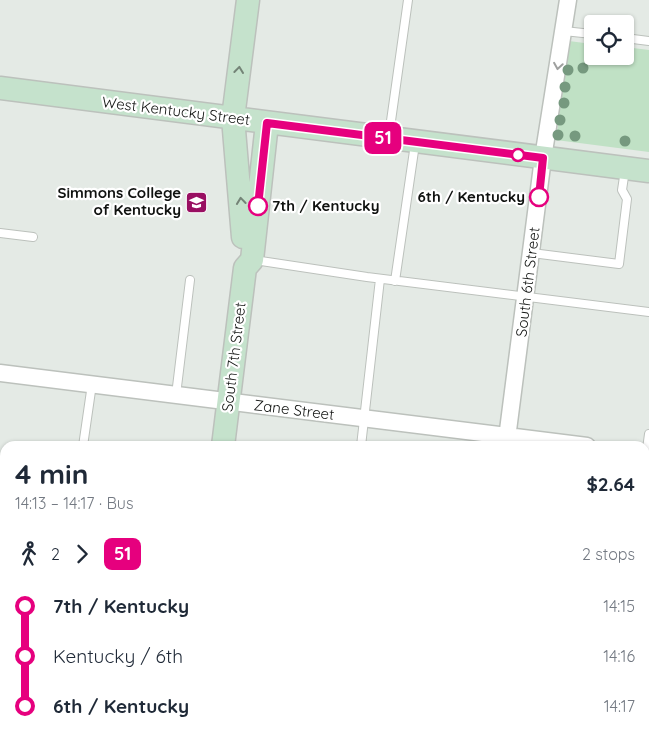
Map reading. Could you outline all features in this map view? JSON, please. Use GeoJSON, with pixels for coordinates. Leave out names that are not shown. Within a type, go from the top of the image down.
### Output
{"type":"FeatureCollection","features":[{"type":"Feature","properties":{"kind":"street","name":"South 7th Street"},"geometry":{"type":"LineString","coordinates":[[248,0],[233,118],[248,264]]}},
{"type":"Feature","properties":{"kind":"street","name":"South 6th Street"},"geometry":{"type":"LineString","coordinates":[[507,441],[543,158],[568,0]]}},
{"type":"Feature","properties":{"kind":"street","name":"West Kentucky Street"},"geometry":{"type":"LineString","coordinates":[[0,88],[649,171]]}},
{"type":"Feature","properties":{"kind":"street","name":"South 7th Street"},"geometry":{"type":"LineString","coordinates":[[224,441],[267,123]]}},
{"type":"Feature","properties":{"kind":"street","name":"Zane Street"},"geometry":{"type":"LineString","coordinates":[[0,373],[365,418],[507,441]]}},
{"type":"Feature","properties":{"kind":"lane"},"geometry":{"type":"LineString","coordinates":[[388,139],[408,0]]}},
{"type":"Feature","properties":{"kind":"lane"},"geometry":{"type":"LineString","coordinates":[[564,31],[584,33]]}},
{"type":"Feature","properties":{"kind":"lane"},"geometry":{"type":"LineString","coordinates":[[634,39],[649,40]]}},
{"type":"Feature","properties":{"kind":"lane"},"geometry":{"type":"LineString","coordinates":[[395,281],[416,142]]}},
{"type":"Feature","properties":{"kind":"lane"},"geometry":{"type":"LineString","coordinates":[[532,253],[619,264],[627,200],[622,190],[625,168]]}},
{"type":"Feature","properties":{"kind":"lane"},"geometry":{"type":"LineString","coordinates":[[0,233],[33,237]]}},
{"type":"Feature","properties":{"kind":"lane"},"geometry":{"type":"LineString","coordinates":[[248,264],[649,312]]}},
{"type":"Feature","properties":{"kind":"lane"},"geometry":{"type":"LineString","coordinates":[[362,441],[380,279]]}},
{"type":"Feature","properties":{"kind":"lane"},"geometry":{"type":"LineString","coordinates":[[176,395],[190,280]]}},
{"type":"Feature","properties":{"kind":"lane"},"geometry":{"type":"LineString","coordinates":[[84,441],[92,384]]}},
{"type":"Feature","properties":{"kind":"green space"},"geometry":{"type":"Polygon","coordinates":[[[569,41],[584,43],[584,65],[634,65],[634,48],[649,50],[649,152],[556,140],[569,41]]]}},
{"type":"Feature","properties":{"kind":"bus line","name":"51"},"geometry":{"type":"LineString","coordinates":[[258,206],[267,123],[543,158],[539,197]]}},
{"type":"Feature","properties":{"kind":"place","name":"6th / Kentucky"},"geometry":{"type":"Point","coordinates":[539,197]}},
{"type":"Feature","properties":{"kind":"place","name":"Simmons College of Kentucky"},"geometry":{"type":"Point","coordinates":[197,202]}},
{"type":"Feature","properties":{"kind":"place","name":"7th / Kentucky"},"geometry":{"type":"Point","coordinates":[258,206]}}]}
